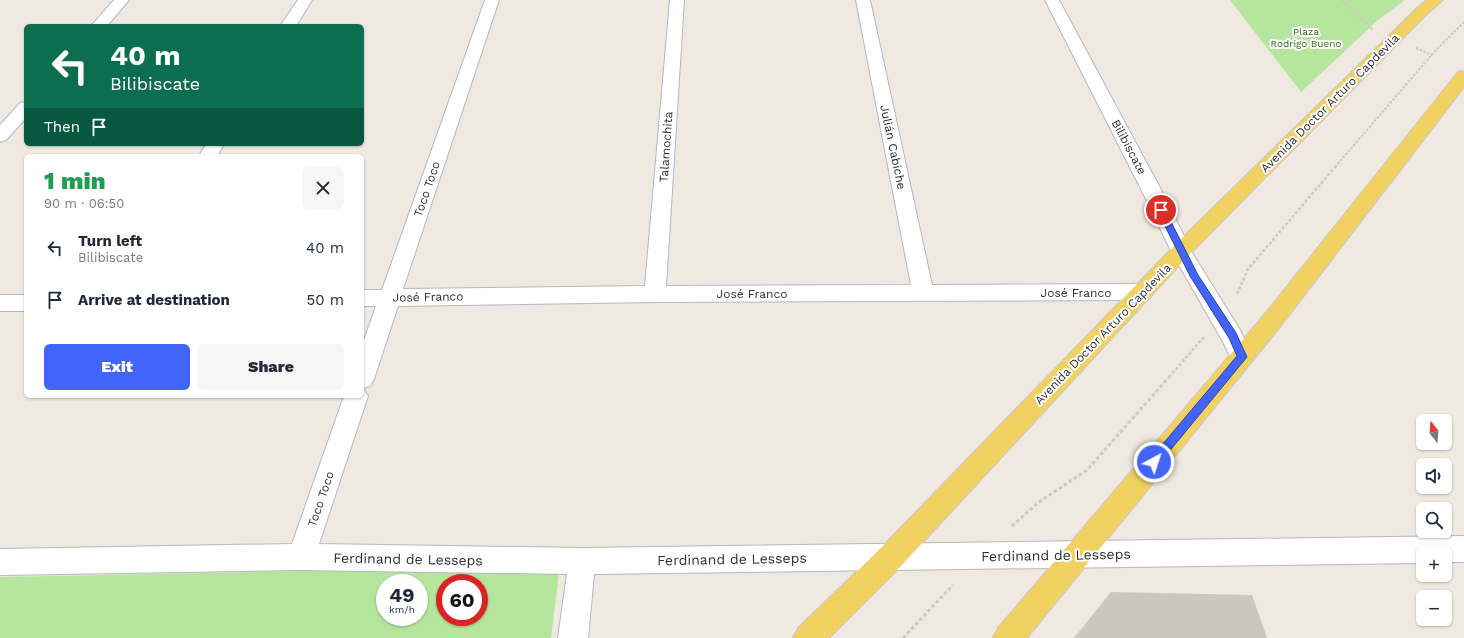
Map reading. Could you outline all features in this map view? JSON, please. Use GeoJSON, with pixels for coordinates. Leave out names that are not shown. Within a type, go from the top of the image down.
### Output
{"type":"FeatureCollection","features":[{"type":"Feature","properties":{"kind":"main road","name":"Avenida Doctor Arturo Capdevila"},"geometry":{"type":"LineString","coordinates":[[808,638],[891,557],[1181,251],[1417,16],[1436,0]]}},
{"type":"Feature","properties":{"kind":"main road"},"geometry":{"type":"LineString","coordinates":[[1008,638],[1272,321],[1464,76]]}},
{"type":"Feature","properties":{"kind":"street"},"geometry":{"type":"LineString","coordinates":[[101,24],[122,0]]}},
{"type":"Feature","properties":{"kind":"street"},"geometry":{"type":"LineString","coordinates":[[289,24],[305,0]]}},
{"type":"Feature","properties":{"kind":"street","name":"Toco Toco"},"geometry":{"type":"LineString","coordinates":[[364,373],[492,0]]}},
{"type":"Feature","properties":{"kind":"street","name":"Talamochita"},"geometry":{"type":"LineString","coordinates":[[656,294],[677,0]]}},
{"type":"Feature","properties":{"kind":"street","name":"Julián Cabiche"},"geometry":{"type":"LineString","coordinates":[[863,0],[923,293]]}},
{"type":"Feature","properties":{"kind":"street","name":"Bilibiscate"},"geometry":{"type":"LineString","coordinates":[[1052,0],[1156,199],[1181,251],[1232,336],[1242,357]]}},
{"type":"Feature","properties":{"kind":"street"},"geometry":{"type":"LineString","coordinates":[[0,136],[24,109]]}},
{"type":"Feature","properties":{"kind":"street","name":"José Franco"},"geometry":{"type":"LineString","coordinates":[[364,298],[656,294],[1142,292]]}},
{"type":"Feature","properties":{"kind":"street"},"geometry":{"type":"LineString","coordinates":[[0,303],[24,303]]}},
{"type":"Feature","properties":{"kind":"street","name":"Toco Toco"},"geometry":{"type":"LineString","coordinates":[[301,557],[355,398]]}},
{"type":"Feature","properties":{"kind":"street","name":"Ferdinand de Lesseps"},"geometry":{"type":"LineString","coordinates":[[0,562],[301,557],[582,561],[1464,549]]}},
{"type":"Feature","properties":{"kind":"street"},"geometry":{"type":"LineString","coordinates":[[573,638],[582,561]]}},
{"type":"Feature","properties":{"kind":"path"},"geometry":{"type":"LineString","coordinates":[[903,638],[980,556],[1039,502],[1087,470],[1221,318],[1232,304],[1248,269],[1436,50],[1464,22]]}},
{"type":"Feature","properties":{"kind":"green space","name":"Plaza Rodrigo Bueno"},"geometry":{"type":"Polygon","coordinates":[[[1230,0],[1405,0],[1377,21],[1301,92],[1230,0]]]}},
{"type":"Feature","properties":{"kind":"green space"},"geometry":{"type":"Polygon","coordinates":[[[560,566],[551,638],[0,638],[0,577],[560,566]]]}},
{"type":"Feature","properties":{"kind":"building"},"geometry":{"type":"Polygon","coordinates":[[[1111,592],[1252,595],[1267,638],[1074,638],[1111,592]]]}},
{"type":"Feature","properties":{"kind":"route"},"geometry":{"type":"LineString","coordinates":[[1154,462],[1242,357],[1232,336],[1207,297],[1181,251],[1161,210]]}}]}
